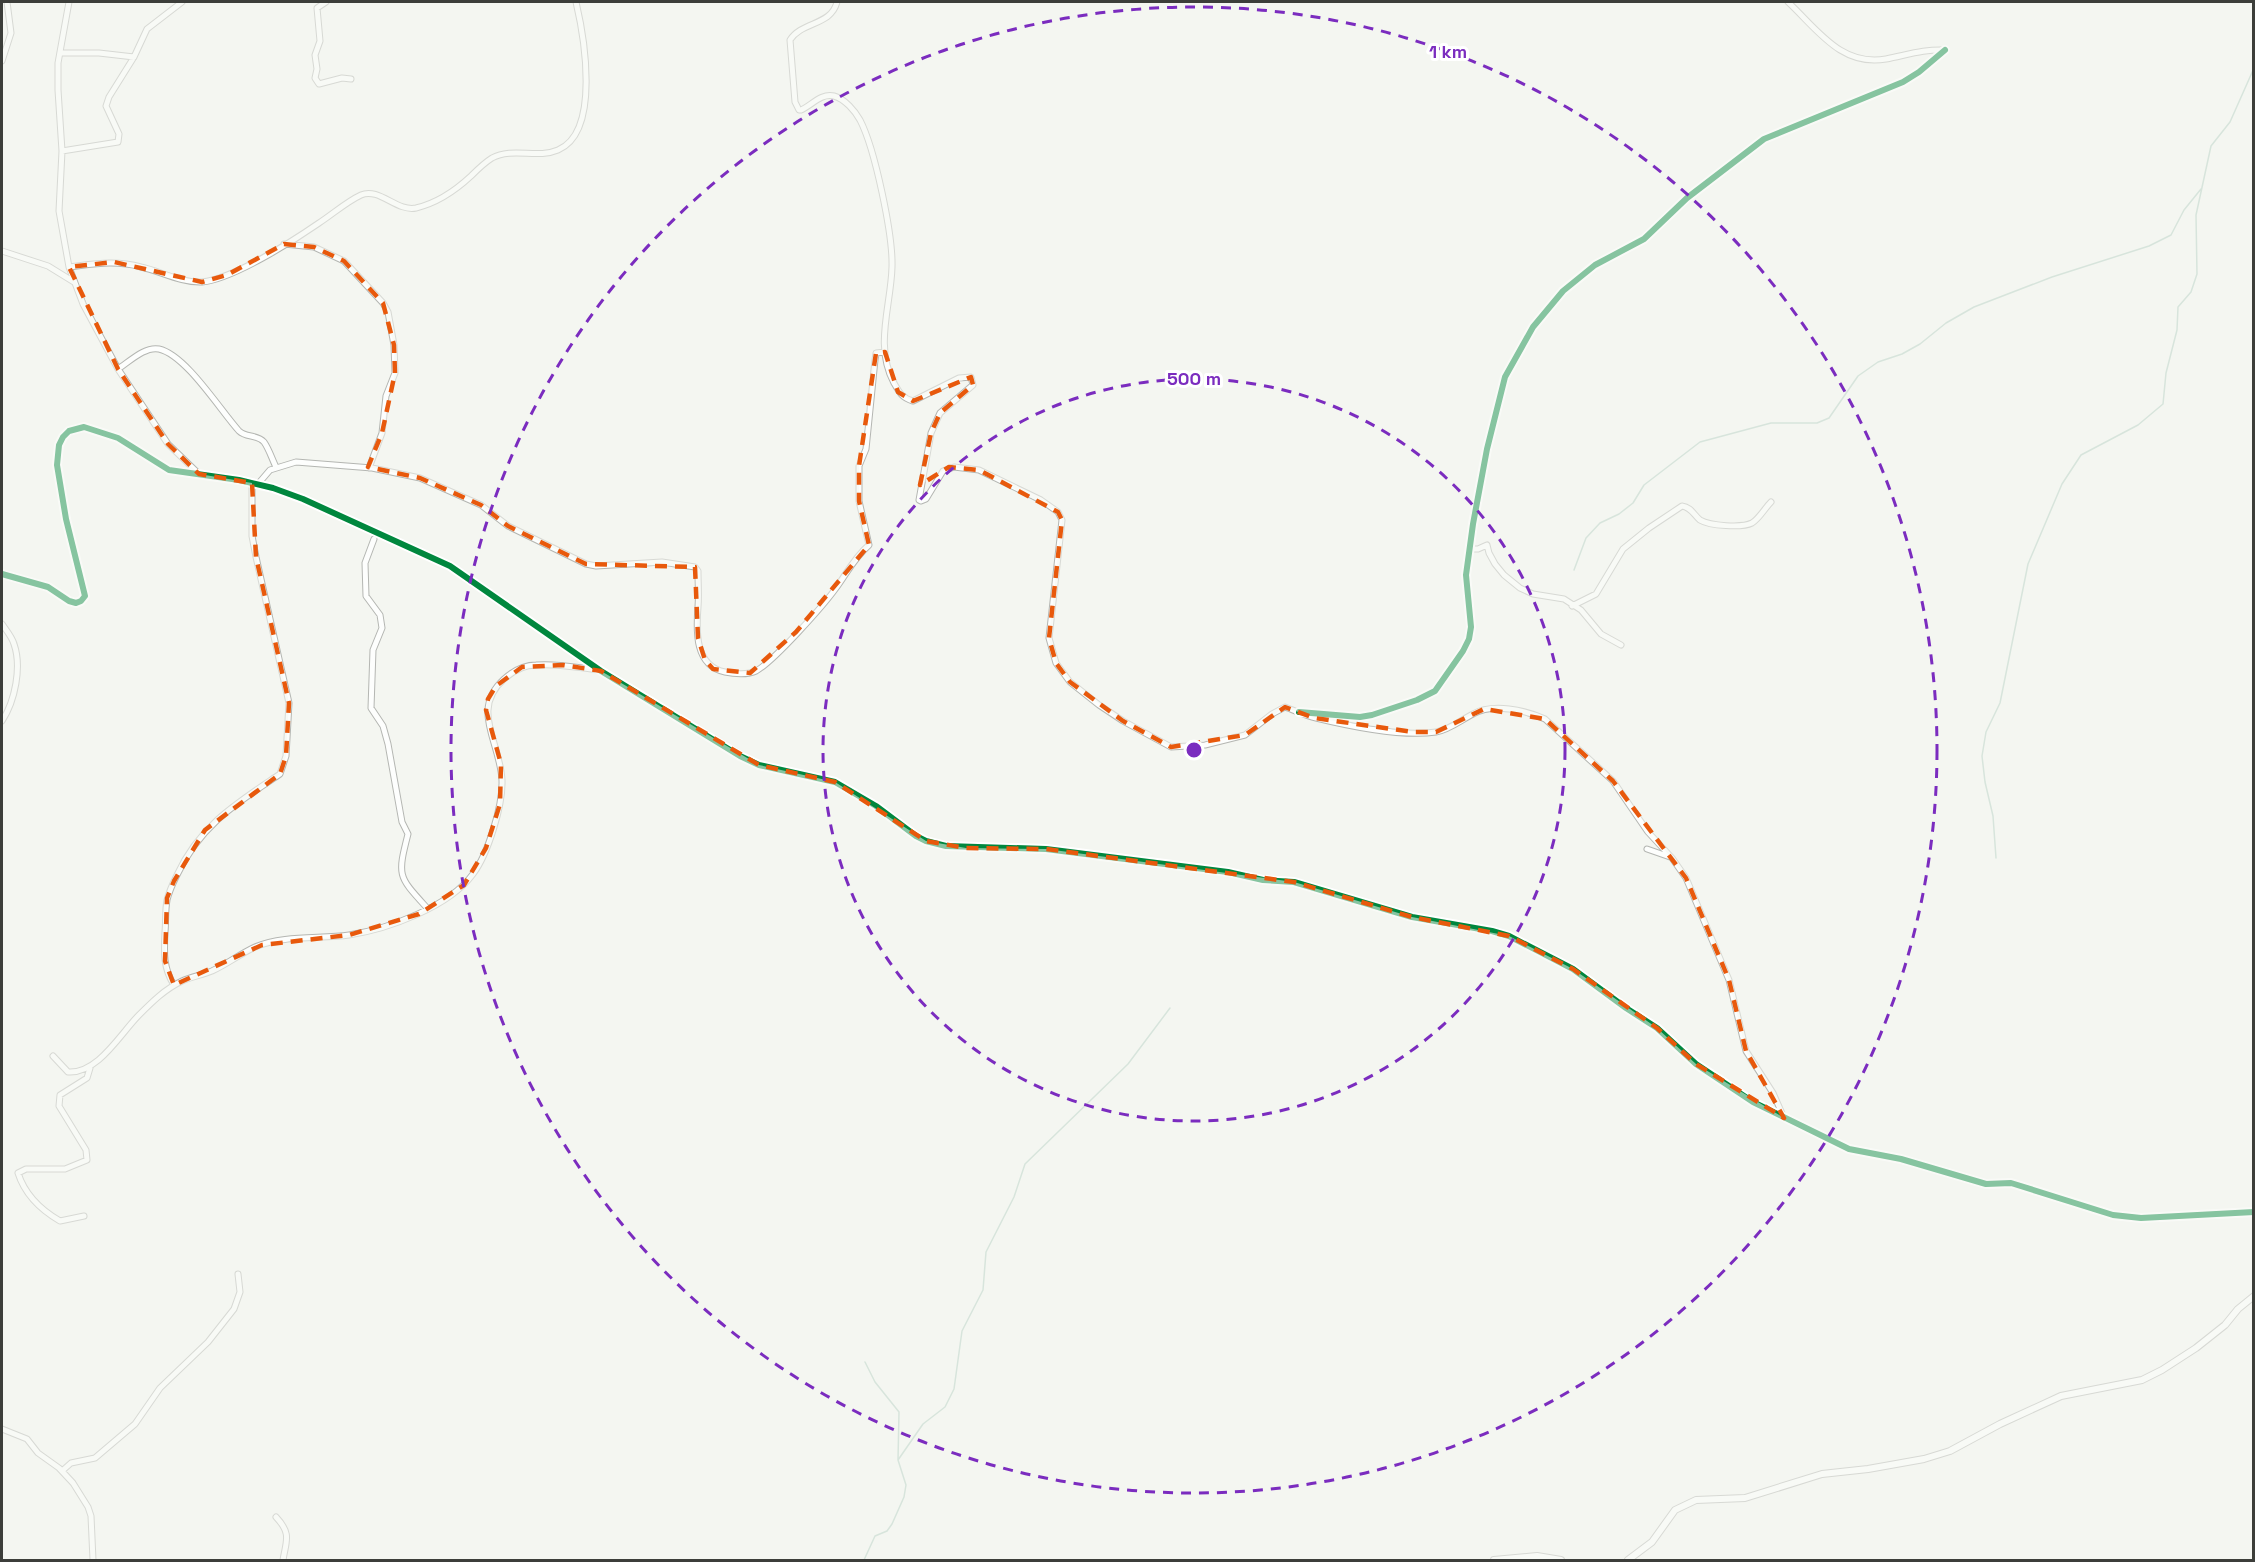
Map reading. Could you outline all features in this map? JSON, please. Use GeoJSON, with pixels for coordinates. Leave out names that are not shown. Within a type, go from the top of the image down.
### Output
{"type":"FeatureCollection","features":[{"type":"Feature","properties":{"kind":"main road"},"geometry":{"type":"LineString","coordinates":[[1628,1560],[1652,1542],[1675,1510],[1696,1500],[1745,1498],[1822,1474],[1868,1470],[1924,1459],[1950,1450],[2061,1396],[2142,1380],[2162,1370],[2196,1347],[2225,1325],[2238,1308],[2253,1296]]}},
{"type":"Feature","properties":{"kind":"main road"},"geometry":{"type":"LineString","coordinates":[[1494,1560],[1537,1556],[1561,1560]]}},
{"type":"Feature","properties":{"kind":"street"},"geometry":{"type":"LineString","coordinates":[[2,61],[11,33],[7,2]]}},
{"type":"Feature","properties":{"kind":"street"},"geometry":{"type":"LineString","coordinates":[[69,2],[60,53],[58,90],[62,151],[59,211],[69,267],[83,304],[118,369],[168,444],[199,474]]}},
{"type":"Feature","properties":{"kind":"street"},"geometry":{"type":"LineString","coordinates":[[62,151],[118,142],[119,134],[106,106],[109,97],[134,57],[147,29],[182,2]]}},
{"type":"Feature","properties":{"kind":"street"},"geometry":{"type":"LineString","coordinates":[[326,2],[316,8],[320,41],[315,55],[317,69],[315,78],[319,84],[342,78],[351,79]]}},
{"type":"Feature","properties":{"kind":"street"},"geometry":{"type":"LineString","coordinates":[[69,267],[114,262],[141,267],[183,280],[202,282],[227,275],[317,224],[352,199],[365,194],[378,196],[404,208],[415,208],[435,201],[460,186],[490,159],[497,156],[519,152],[548,152],[564,147],[577,131],[586,99],[584,41],[576,2]]}},
{"type":"Feature","properties":{"kind":"street"},"geometry":{"type":"LineString","coordinates":[[837,2],[830,15],[821,21],[805,26],[793,34],[790,40],[795,102],[801,110],[821,97],[835,96],[848,105],[860,119],[868,140],[884,202],[892,259],[885,329],[888,373],[898,392],[905,399],[913,401],[966,376],[973,380],[973,385],[940,413],[931,433],[919,500],[926,499],[943,471],[954,466],[979,470],[1041,500],[1058,512],[1062,520],[1049,638],[1056,663],[1070,682],[1123,721],[1171,747],[1205,745],[1245,735],[1272,714],[1286,707],[1314,718],[1380,730],[1413,732],[1436,732],[1484,709],[1495,708],[1534,714],[1545,719],[1613,781],[1648,832],[1672,858],[1686,879],[1726,975],[1746,1051],[1773,1093],[1784,1118]]}},
{"type":"Feature","properties":{"kind":"street"},"geometry":{"type":"LineString","coordinates":[[1299,712],[1349,717],[1372,715],[1417,700],[1435,691],[1469,639],[1471,627],[1466,575],[1487,449],[1505,377],[1533,327],[1552,303],[1595,265],[1644,238],[1687,198],[1750,148],[1764,139],[1903,82],[1945,50],[1919,50],[1870,61],[1857,59],[1826,40],[1788,2]]}},
{"type":"Feature","properties":{"kind":"street"},"geometry":{"type":"LineString","coordinates":[[60,53],[99,53],[134,57]]}},
{"type":"Feature","properties":{"kind":"street"},"geometry":{"type":"LineString","coordinates":[[284,244],[314,247],[344,261],[353,268],[388,312],[394,345],[395,373],[386,396],[382,433],[369,468]]}},
{"type":"Feature","properties":{"kind":"street"},"geometry":{"type":"LineString","coordinates":[[2,251],[48,266],[75,283]]}},
{"type":"Feature","properties":{"kind":"street"},"geometry":{"type":"LineString","coordinates":[[118,369],[146,350],[157,348],[172,354],[201,383],[242,433],[258,437],[264,442],[276,467]]}},
{"type":"Feature","properties":{"kind":"street"},"geometry":{"type":"LineString","coordinates":[[174,985],[167,974],[165,961],[166,911],[167,898],[183,861],[205,830],[221,815],[280,774],[285,764],[289,703],[252,536],[255,484],[266,473],[276,467],[296,462],[369,468],[420,478],[481,505],[508,526],[586,564],[596,566],[662,562],[694,567],[698,571],[696,618],[698,638],[705,660],[713,669],[730,673],[750,673],[758,670],[771,659],[796,633],[837,587],[850,565],[869,545],[859,501],[859,466],[866,449],[876,353],[885,352]]}},
{"type":"Feature","properties":{"kind":"street"},"geometry":{"type":"LineString","coordinates":[[2,574],[48,587],[76,603],[85,596],[66,519],[57,465],[59,445],[63,437],[78,427],[92,428],[118,438],[164,468],[255,484],[303,499],[450,566],[601,671],[740,756],[759,765],[836,782],[876,806],[916,836],[936,844],[966,848],[1046,849],[1227,872],[1263,880],[1294,882],[1412,917],[1492,931],[1509,936],[1573,969],[1657,1028],[1696,1064],[1753,1102],[1850,1149],[1901,1159],[1986,1184],[2011,1184],[2113,1215],[2141,1218],[2253,1212]]}},
{"type":"Feature","properties":{"kind":"street"},"geometry":{"type":"LineString","coordinates":[[1572,606],[1596,594],[1623,549],[1682,506],[1687,507],[1702,521],[1721,526],[1754,522],[1771,502]]}},
{"type":"Feature","properties":{"kind":"street"},"geometry":{"type":"LineString","coordinates":[[374,539],[365,563],[366,596],[380,615],[382,627],[373,650],[371,708],[383,726],[402,822],[408,834],[400,867],[405,884],[428,909]]}},
{"type":"Feature","properties":{"kind":"street"},"geometry":{"type":"LineString","coordinates":[[1469,549],[1478,549],[1487,545],[1494,564],[1520,588],[1533,594],[1564,599],[1581,610],[1601,634],[1621,645]]}},
{"type":"Feature","properties":{"kind":"street"},"geometry":{"type":"LineString","coordinates":[[2,624],[15,647],[16,688],[10,708],[2,721]]}},
{"type":"Feature","properties":{"kind":"street"},"geometry":{"type":"LineString","coordinates":[[53,1056],[68,1072],[90,1068],[100,1061],[160,995],[174,985],[211,971],[262,945],[320,936],[349,935],[380,927],[428,909],[464,885],[475,873],[486,848],[500,804],[501,764],[486,710],[488,699],[496,686],[508,674],[522,667],[536,664],[563,665],[601,671]]}},
{"type":"Feature","properties":{"kind":"street"},"geometry":{"type":"LineString","coordinates":[[1647,849],[1672,858]]}},
{"type":"Feature","properties":{"kind":"street"},"geometry":{"type":"LineString","coordinates":[[84,1216],[60,1221],[50,1215],[23,1187],[18,1173],[26,1169],[66,1169],[87,1160],[86,1150],[59,1106],[59,1100],[60,1095],[87,1078],[90,1068]]}},
{"type":"Feature","properties":{"kind":"street"},"geometry":{"type":"LineString","coordinates":[[63,1471],[71,1463],[95,1458],[135,1424],[160,1388],[208,1342],[234,1309],[240,1292],[238,1274]]}},
{"type":"Feature","properties":{"kind":"street"},"geometry":{"type":"LineString","coordinates":[[2,1430],[27,1439],[38,1453],[63,1471],[88,1507],[91,1516],[93,1560]]}},
{"type":"Feature","properties":{"kind":"street"},"geometry":{"type":"LineString","coordinates":[[276,1517],[288,1538],[283,1560]]}},
{"type":"Feature","properties":{"kind":"highlighted area"},"geometry":{"type":"Polygon","coordinates":[[[284,244],[314,247],[344,261],[383,303],[394,345],[395,373],[382,433],[368,467],[420,478],[481,505],[508,526],[586,564],[695,567],[698,638],[705,660],[713,669],[750,673],[796,632],[869,545],[859,501],[859,466],[876,353],[885,352],[898,392],[913,401],[971,377],[973,385],[940,413],[931,433],[920,485],[949,467],[979,470],[1058,512],[1062,520],[1049,638],[1056,663],[1070,682],[1123,721],[1171,747],[1245,735],[1285,707],[1314,718],[1413,732],[1436,732],[1484,709],[1545,719],[1613,781],[1686,878],[1729,980],[1746,1051],[1784,1118],[1696,1064],[1657,1028],[1573,969],[1509,936],[1412,917],[1294,882],[1046,849],[966,848],[926,841],[835,782],[759,765],[601,671],[563,665],[522,667],[496,686],[488,699],[486,710],[501,764],[500,804],[486,848],[464,885],[419,914],[349,935],[262,945],[174,985],[165,961],[167,898],[174,881],[205,830],[280,774],[286,756],[289,703],[256,557],[252,483],[199,474],[168,444],[118,369],[69,267],[114,262],[202,282],[227,275],[284,244]]]}},
{"type":"Feature","properties":{"kind":"waterway"},"geometry":{"type":"LineString","coordinates":[[1996,858],[1993,816],[1982,756],[1986,732],[2000,703],[2028,564],[2062,484],[2081,455],[2138,425],[2163,404],[2166,373],[2177,330],[2178,307],[2191,292],[2197,274],[2196,215],[2211,146],[2230,122],[2254,68]]}},
{"type":"Feature","properties":{"kind":"waterway"},"geometry":{"type":"LineString","coordinates":[[1574,570],[1586,538],[1600,523],[1619,514],[1633,503],[1644,485],[1700,442],[1771,423],[1817,423],[1829,418],[1858,376],[1878,362],[1902,354],[1920,344],[1946,323],[1974,307],[2052,277],[2149,246],[2171,235],[2184,210],[2201,189]]}},
{"type":"Feature","properties":{"kind":"waterway"},"geometry":{"type":"LineString","coordinates":[[898,1460],[923,1424],[945,1407],[954,1389],[962,1331],[983,1290],[986,1252],[1014,1197],[1025,1164],[1128,1064],[1170,1008]]}},
{"type":"Feature","properties":{"kind":"waterway"},"geometry":{"type":"LineString","coordinates":[[864,1560],[875,1536],[887,1531],[892,1524],[904,1497],[906,1485],[898,1460],[899,1412],[875,1382],[865,1362]]}},
{"type":"Feature","properties":{"kind":"cycle path"},"geometry":{"type":"LineString","coordinates":[[1299,712],[1360,717],[1417,700],[1435,691],[1463,651],[1469,639],[1471,627],[1466,575],[1473,524],[1487,449],[1505,377],[1533,327],[1563,291],[1595,265],[1644,239],[1687,198],[1764,139],[1903,82],[1945,50]]}},
{"type":"Feature","properties":{"kind":"cycle path"},"geometry":{"type":"LineString","coordinates":[[2,574],[48,587],[76,603],[85,596],[66,519],[57,465],[59,445],[63,437],[69,431],[84,427],[118,438],[169,470],[239,480],[273,488],[303,499],[450,566],[601,671],[740,756],[759,765],[835,782],[876,806],[926,841],[946,846],[1046,849],[1228,872],[1263,880],[1294,882],[1412,917],[1492,931],[1509,936],[1573,969],[1657,1028],[1696,1064],[1753,1102],[1849,1149],[1901,1159],[1986,1184],[2011,1183],[2113,1215],[2141,1218],[2254,1212]]}}]}
